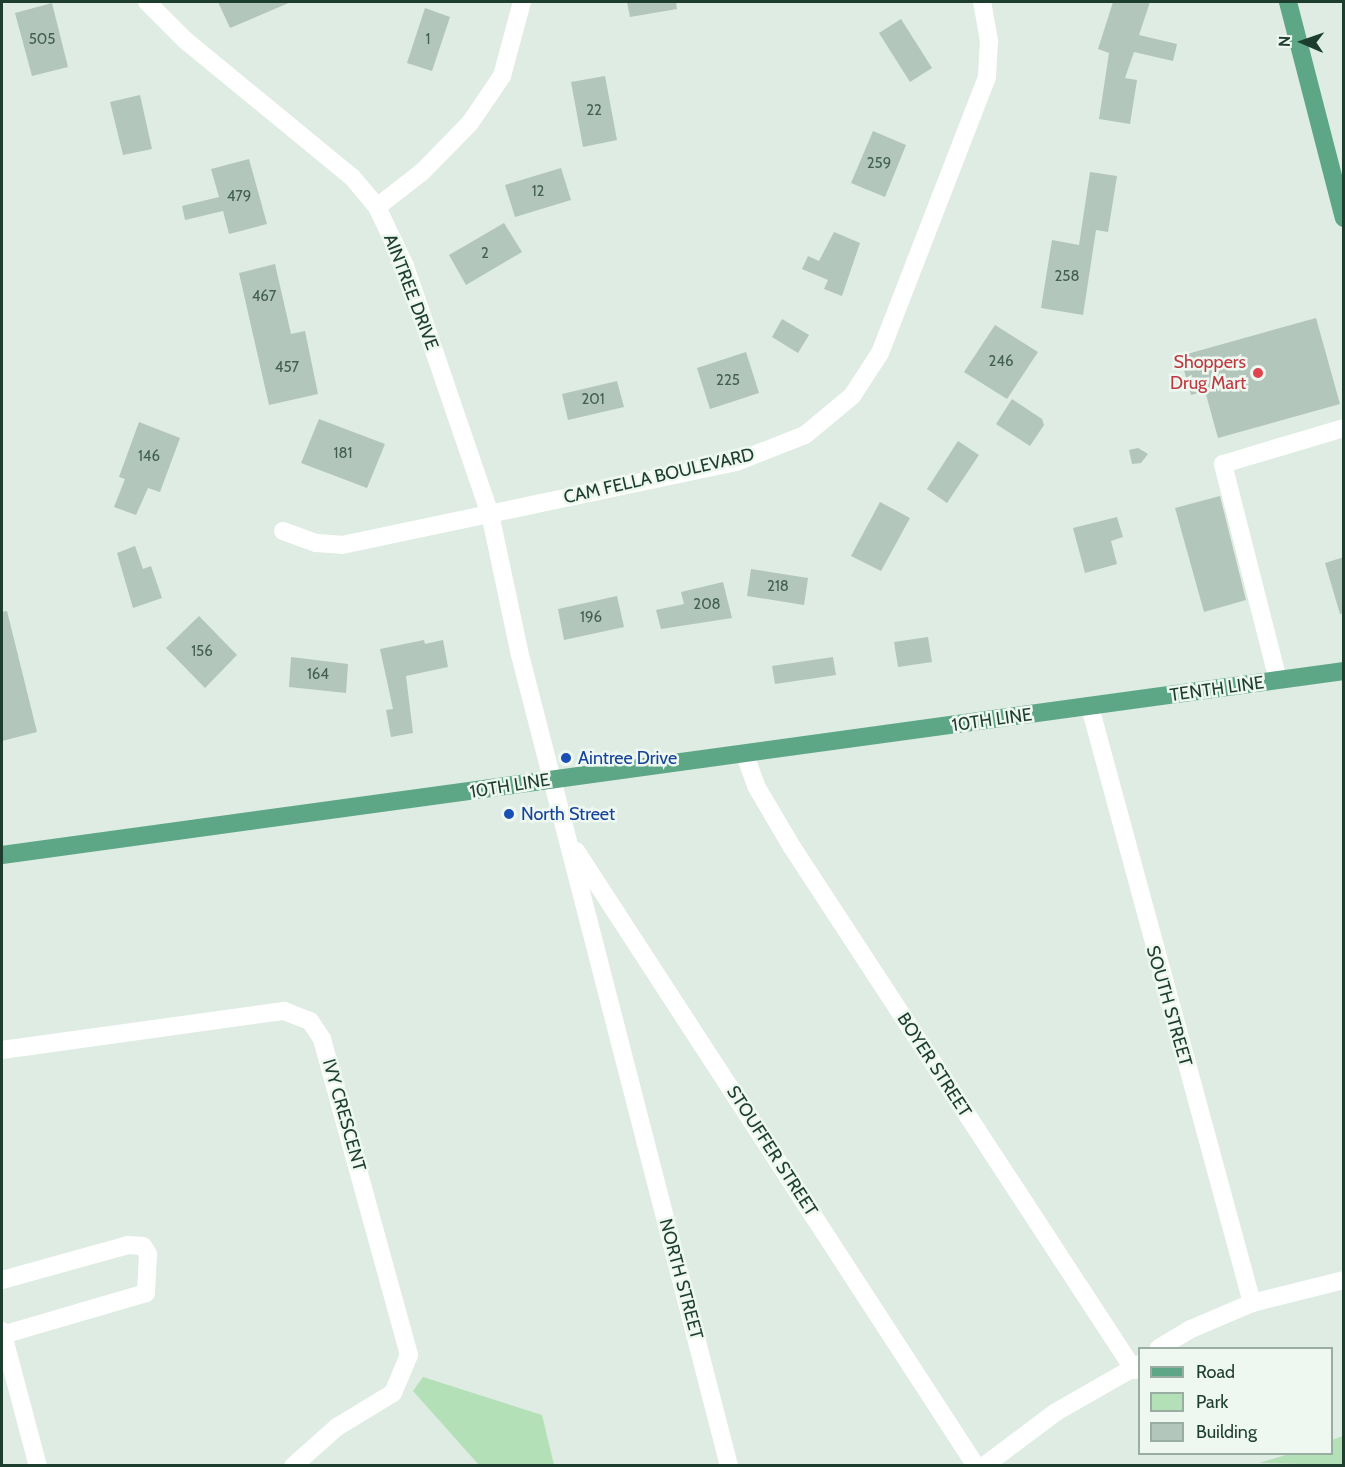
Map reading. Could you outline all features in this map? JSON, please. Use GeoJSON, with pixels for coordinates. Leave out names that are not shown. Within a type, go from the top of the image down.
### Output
{"type":"FeatureCollection","features":[{"type":"Feature","properties":{"kind":"main road"},"geometry":{"type":"LineString","coordinates":[[1288,2],[1339,183],[1344,218]]}},
{"type":"Feature","properties":{"kind":"main road","name":"TENTH LINE"},"geometry":{"type":"LineString","coordinates":[[1090,707],[1344,671]]}},
{"type":"Feature","properties":{"kind":"main road","name":"10TH LINE"},"geometry":{"type":"LineString","coordinates":[[2,855],[1090,707]]}},
{"type":"Feature","properties":{"kind":"street","name":"AINTREE DRIVE"},"geometry":{"type":"LineString","coordinates":[[147,2],[185,40],[352,177],[377,207],[405,266],[490,514],[552,780]]}},
{"type":"Feature","properties":{"kind":"street"},"geometry":{"type":"LineString","coordinates":[[377,207],[423,171],[470,123],[502,76],[522,2]]}},
{"type":"Feature","properties":{"kind":"street","name":"CAM FELLA BOULEVARD"},"geometry":{"type":"LineString","coordinates":[[283,531],[316,543],[342,545],[736,462],[805,435],[852,396],[880,353],[972,126],[987,77],[989,40],[982,2]]}},
{"type":"Feature","properties":{"kind":"street"},"geometry":{"type":"LineString","coordinates":[[1278,680],[1223,464],[1344,428]]}},
{"type":"Feature","properties":{"kind":"street","name":"SOUTH STREET"},"geometry":{"type":"LineString","coordinates":[[1090,707],[1252,1303]]}},
{"type":"Feature","properties":{"kind":"street","name":"BOYER STREET"},"geometry":{"type":"LineString","coordinates":[[745,755],[756,786],[799,856],[1137,1367]]}},
{"type":"Feature","properties":{"kind":"street","name":"NORTH STREET"},"geometry":{"type":"LineString","coordinates":[[552,780],[729,1466]]}},
{"type":"Feature","properties":{"kind":"street","name":"STOUFFER STREET"},"geometry":{"type":"LineString","coordinates":[[567,837],[976,1466]]}},
{"type":"Feature","properties":{"kind":"street","name":"IVY CRESCENT"},"geometry":{"type":"LineString","coordinates":[[2,1050],[284,1011],[310,1021],[322,1040],[409,1355],[393,1394],[337,1427],[293,1466]]}},
{"type":"Feature","properties":{"kind":"street"},"geometry":{"type":"LineString","coordinates":[[2,1280],[128,1245],[143,1246],[148,1254],[146,1293],[2,1334],[38,1466]]}},
{"type":"Feature","properties":{"kind":"street"},"geometry":{"type":"LineString","coordinates":[[1161,1347],[1191,1329],[1252,1303],[1344,1280]]}},
{"type":"Feature","properties":{"kind":"street"},"geometry":{"type":"LineString","coordinates":[[984,1466],[1056,1412],[1137,1367]]}},
{"type":"Feature","properties":{"kind":"green space"},"geometry":{"type":"Polygon","coordinates":[[[423,1377],[542,1415],[554,1465],[479,1465],[413,1391],[423,1377]]]}},
{"type":"Feature","properties":{"kind":"green space"},"geometry":{"type":"Polygon","coordinates":[[[1343,1436],[1343,1465],[1259,1463],[1286,1455],[1333,1455],[1333,1440],[1343,1436]]]}},
{"type":"Feature","properties":{"kind":"building"},"geometry":{"type":"Polygon","coordinates":[[[218,2],[291,2],[230,28],[218,2]]]}},
{"type":"Feature","properties":{"kind":"building"},"geometry":{"type":"Polygon","coordinates":[[[627,2],[676,2],[677,9],[630,17],[627,2]]]}},
{"type":"Feature","properties":{"kind":"building"},"geometry":{"type":"Polygon","coordinates":[[[1113,2],[1150,2],[1139,35],[1177,44],[1173,61],[1134,52],[1125,78],[1137,80],[1130,124],[1099,119],[1109,53],[1098,49],[1113,2]]]}},
{"type":"Feature","properties":{"kind":"building"},"geometry":{"type":"Polygon","coordinates":[[[52,3],[68,67],[32,76],[15,13],[52,3]]]}},
{"type":"Feature","properties":{"kind":"building"},"geometry":{"type":"Polygon","coordinates":[[[425,8],[450,17],[432,71],[407,63],[425,8]]]}},
{"type":"Feature","properties":{"kind":"building"},"geometry":{"type":"Polygon","coordinates":[[[901,19],[932,68],[910,82],[879,33],[901,19]]]}},
{"type":"Feature","properties":{"kind":"building"},"geometry":{"type":"Polygon","coordinates":[[[605,76],[617,140],[583,147],[571,82],[605,76]]]}},
{"type":"Feature","properties":{"kind":"building"},"geometry":{"type":"Polygon","coordinates":[[[140,95],[152,149],[123,155],[110,102],[140,95]]]}},
{"type":"Feature","properties":{"kind":"building"},"geometry":{"type":"Polygon","coordinates":[[[873,131],[906,145],[885,197],[851,183],[873,131]]]}},
{"type":"Feature","properties":{"kind":"building"},"geometry":{"type":"Polygon","coordinates":[[[249,159],[267,224],[229,234],[223,211],[185,220],[182,206],[219,197],[211,169],[249,159]]]}},
{"type":"Feature","properties":{"kind":"building"},"geometry":{"type":"Polygon","coordinates":[[[561,168],[571,200],[515,217],[505,185],[561,168]]]}},
{"type":"Feature","properties":{"kind":"building"},"geometry":{"type":"Polygon","coordinates":[[[1090,172],[1117,176],[1108,232],[1096,230],[1083,315],[1041,308],[1052,240],[1079,245],[1090,172]]]}},
{"type":"Feature","properties":{"kind":"building"},"geometry":{"type":"Polygon","coordinates":[[[504,223],[522,252],[466,285],[449,255],[504,223]]]}},
{"type":"Feature","properties":{"kind":"building"},"geometry":{"type":"Polygon","coordinates":[[[834,232],[860,243],[842,296],[824,289],[828,280],[802,269],[808,256],[819,261],[834,232]]]}},
{"type":"Feature","properties":{"kind":"building"},"geometry":{"type":"Polygon","coordinates":[[[275,264],[291,334],[305,331],[318,394],[269,405],[239,273],[275,264]]]}},
{"type":"Feature","properties":{"kind":"building","name":"Shoppers Drug Mart"},"geometry":{"type":"Polygon","coordinates":[[[1316,318],[1340,404],[1218,438],[1205,391],[1191,395],[1180,356],[1316,318]]]}},
{"type":"Feature","properties":{"kind":"building"},"geometry":{"type":"Polygon","coordinates":[[[782,319],[809,335],[798,353],[772,337],[782,319]]]}},
{"type":"Feature","properties":{"kind":"building"},"geometry":{"type":"Polygon","coordinates":[[[995,325],[1038,352],[1007,399],[964,372],[995,325]]]}},
{"type":"Feature","properties":{"kind":"building"},"geometry":{"type":"Polygon","coordinates":[[[746,352],[759,393],[710,409],[697,368],[746,352]]]}},
{"type":"Feature","properties":{"kind":"building"},"geometry":{"type":"Polygon","coordinates":[[[617,381],[624,407],[568,420],[562,394],[617,381]]]}},
{"type":"Feature","properties":{"kind":"building"},"geometry":{"type":"Polygon","coordinates":[[[1012,399],[1042,419],[1044,425],[1030,446],[996,424],[1012,399]]]}},
{"type":"Feature","properties":{"kind":"building"},"geometry":{"type":"Polygon","coordinates":[[[319,419],[385,444],[367,488],[301,463],[319,419]]]}},
{"type":"Feature","properties":{"kind":"building"},"geometry":{"type":"Polygon","coordinates":[[[139,422],[180,438],[160,492],[148,488],[136,515],[114,507],[125,479],[119,477],[139,422]]]}},
{"type":"Feature","properties":{"kind":"building"},"geometry":{"type":"Polygon","coordinates":[[[958,441],[979,455],[947,503],[927,489],[958,441]]]}},
{"type":"Feature","properties":{"kind":"building"},"geometry":{"type":"Polygon","coordinates":[[[1138,448],[1148,454],[1141,463],[1132,464],[1129,450],[1138,448]]]}},
{"type":"Feature","properties":{"kind":"building"},"geometry":{"type":"Polygon","coordinates":[[[1220,496],[1246,600],[1204,612],[1175,508],[1220,496]]]}},
{"type":"Feature","properties":{"kind":"building"},"geometry":{"type":"Polygon","coordinates":[[[880,502],[910,518],[881,571],[851,556],[880,502]]]}},
{"type":"Feature","properties":{"kind":"building"},"geometry":{"type":"Polygon","coordinates":[[[1117,517],[1123,537],[1111,541],[1117,564],[1085,573],[1073,528],[1117,517]]]}},
{"type":"Feature","properties":{"kind":"building"},"geometry":{"type":"Polygon","coordinates":[[[135,546],[143,569],[151,566],[162,598],[133,608],[117,553],[135,546]]]}},
{"type":"Feature","properties":{"kind":"building"},"geometry":{"type":"Polygon","coordinates":[[[1344,557],[1344,613],[1340,614],[1325,563],[1344,557]]]}},
{"type":"Feature","properties":{"kind":"building"},"geometry":{"type":"Polygon","coordinates":[[[751,569],[808,578],[804,605],[747,596],[751,569]]]}},
{"type":"Feature","properties":{"kind":"building"},"geometry":{"type":"Polygon","coordinates":[[[723,582],[732,618],[661,629],[656,610],[684,604],[681,592],[723,582]]]}},
{"type":"Feature","properties":{"kind":"building"},"geometry":{"type":"Polygon","coordinates":[[[617,596],[624,627],[564,640],[558,609],[617,596]]]}},
{"type":"Feature","properties":{"kind":"building"},"geometry":{"type":"Polygon","coordinates":[[[7,611],[37,732],[2,741],[2,612],[7,611]]]}},
{"type":"Feature","properties":{"kind":"building"},"geometry":{"type":"Polygon","coordinates":[[[199,616],[237,655],[205,688],[166,648],[199,616]]]}},
{"type":"Feature","properties":{"kind":"building"},"geometry":{"type":"Polygon","coordinates":[[[928,637],[932,662],[898,667],[894,642],[928,637]]]}},
{"type":"Feature","properties":{"kind":"building"},"geometry":{"type":"Polygon","coordinates":[[[424,640],[425,644],[443,640],[448,667],[406,676],[413,733],[391,737],[386,710],[393,709],[380,649],[424,640]]]}},
{"type":"Feature","properties":{"kind":"building"},"geometry":{"type":"Polygon","coordinates":[[[291,657],[348,664],[346,693],[289,687],[291,657]]]}},
{"type":"Feature","properties":{"kind":"building"},"geometry":{"type":"Polygon","coordinates":[[[833,657],[836,675],[775,684],[772,666],[833,657]]]}},
{"type":"Feature","properties":{"kind":"place","name":"Shoppers Drug Mart"},"geometry":{"type":"Point","coordinates":[1258,373]}},
{"type":"Feature","properties":{"kind":"place","name":"Aintree Drive"},"geometry":{"type":"Point","coordinates":[566,758]}},
{"type":"Feature","properties":{"kind":"place","name":"North Street"},"geometry":{"type":"Point","coordinates":[509,814]}}]}
